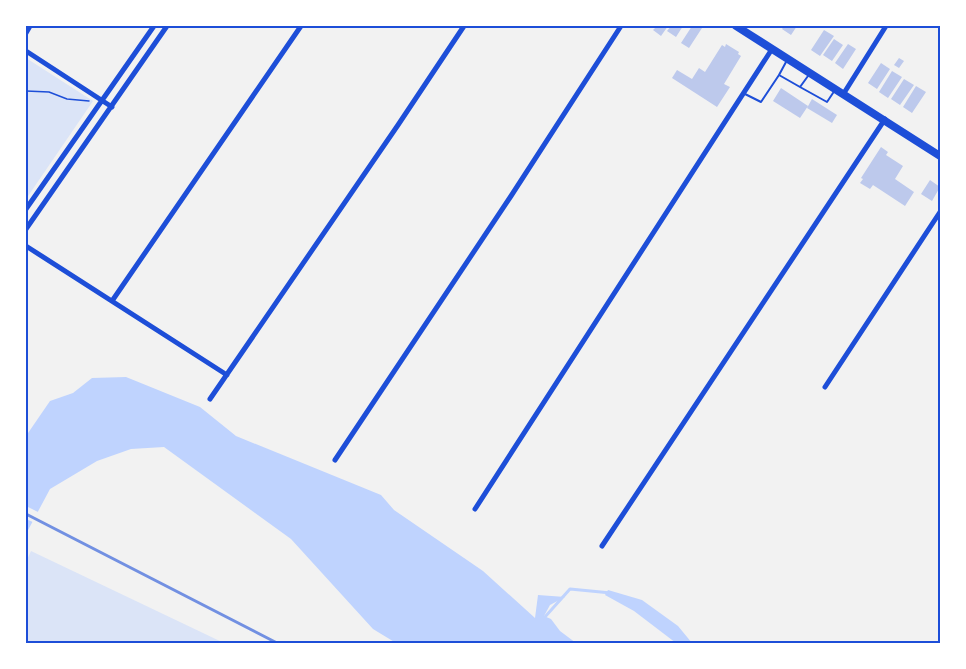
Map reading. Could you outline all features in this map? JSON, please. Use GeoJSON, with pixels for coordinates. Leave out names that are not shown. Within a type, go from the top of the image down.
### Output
{"type":"FeatureCollection","features":[{"type":"Feature","properties":{"kind":"main road"},"geometry":{"type":"LineString","coordinates":[[736,26],[940,156]]}},
{"type":"Feature","properties":{"kind":"street"},"geometry":{"type":"LineString","coordinates":[[26,33],[30,26]]}},
{"type":"Feature","properties":{"kind":"street"},"geometry":{"type":"LineString","coordinates":[[26,209],[154,26]]}},
{"type":"Feature","properties":{"kind":"street"},"geometry":{"type":"LineString","coordinates":[[26,229],[168,26]]}},
{"type":"Feature","properties":{"kind":"street"},"geometry":{"type":"LineString","coordinates":[[112,301],[301,26]]}},
{"type":"Feature","properties":{"kind":"street"},"geometry":{"type":"LineString","coordinates":[[210,399],[392,135],[464,26]]}},
{"type":"Feature","properties":{"kind":"street"},"geometry":{"type":"LineString","coordinates":[[335,460],[621,26]]}},
{"type":"Feature","properties":{"kind":"street"},"geometry":{"type":"LineString","coordinates":[[844,93],[886,26]]}},
{"type":"Feature","properties":{"kind":"street"},"geometry":{"type":"LineString","coordinates":[[475,509],[772,48]]}},
{"type":"Feature","properties":{"kind":"street"},"geometry":{"type":"LineString","coordinates":[[26,51],[112,107]]}},
{"type":"Feature","properties":{"kind":"street"},"geometry":{"type":"LineString","coordinates":[[602,546],[885,119]]}},
{"type":"Feature","properties":{"kind":"street"},"geometry":{"type":"LineString","coordinates":[[825,387],[940,212]]}},
{"type":"Feature","properties":{"kind":"street"},"geometry":{"type":"LineString","coordinates":[[26,246],[227,375]]}},
{"type":"Feature","properties":{"kind":"lane"},"geometry":{"type":"LineString","coordinates":[[743,93],[761,102],[788,59]]}},
{"type":"Feature","properties":{"kind":"lane"},"geometry":{"type":"LineString","coordinates":[[800,87],[811,73]]}},
{"type":"Feature","properties":{"kind":"lane"},"geometry":{"type":"LineString","coordinates":[[779,75],[827,102],[836,88]]}},
{"type":"Feature","properties":{"kind":"path"},"geometry":{"type":"LineString","coordinates":[[26,90],[49,92],[81,102],[88,101],[93,95]]}},
{"type":"Feature","properties":{"kind":"shaded area"},"geometry":{"type":"Polygon","coordinates":[[[26,58],[93,101],[26,199],[26,58]]]}},
{"type":"Feature","properties":{"kind":"shaded area"},"geometry":{"type":"Polygon","coordinates":[[[31,551],[224,643],[26,643],[26,562],[31,551]]]}},
{"type":"Feature","properties":{"kind":"water"},"geometry":{"type":"Polygon","coordinates":[[[126,377],[200,407],[236,436],[381,495],[394,510],[483,571],[535,618],[538,595],[565,597],[550,605],[544,616],[551,619],[560,631],[576,643],[396,643],[373,629],[291,539],[164,447],[131,449],[97,461],[50,489],[26,534],[26,436],[50,401],[73,393],[92,378],[126,377]]]}},
{"type":"Feature","properties":{"kind":"water"},"geometry":{"type":"Polygon","coordinates":[[[608,590],[642,600],[678,626],[692,643],[676,643],[634,611],[605,595],[608,590]]]}},
{"type":"Feature","properties":{"kind":"pier"},"geometry":{"type":"Polygon","coordinates":[[[26,506],[40,513],[35,523],[26,519],[26,506]]]}},
{"type":"Feature","properties":{"kind":"building"},"geometry":{"type":"Polygon","coordinates":[[[650,26],[668,26],[661,36],[653,30],[655,28],[650,26]]]}},
{"type":"Feature","properties":{"kind":"building"},"geometry":{"type":"Polygon","coordinates":[[[671,26],[683,26],[676,37],[667,31],[671,26]]]}},
{"type":"Feature","properties":{"kind":"building"},"geometry":{"type":"Polygon","coordinates":[[[692,26],[702,28],[689,48],[681,43],[692,26]]]}},
{"type":"Feature","properties":{"kind":"building"},"geometry":{"type":"Polygon","coordinates":[[[784,26],[797,26],[791,35],[782,29],[784,26]]]}},
{"type":"Feature","properties":{"kind":"building"},"geometry":{"type":"Polygon","coordinates":[[[824,30],[834,36],[820,56],[811,50],[824,30]]]}},
{"type":"Feature","properties":{"kind":"building"},"geometry":{"type":"Polygon","coordinates":[[[834,39],[843,45],[832,61],[823,55],[834,39]]]}},
{"type":"Feature","properties":{"kind":"building"},"geometry":{"type":"Polygon","coordinates":[[[726,44],[739,52],[741,56],[724,84],[730,87],[717,107],[672,78],[677,70],[692,79],[699,68],[705,72],[722,45],[725,47],[726,44]]]}},
{"type":"Feature","properties":{"kind":"building"},"geometry":{"type":"Polygon","coordinates":[[[848,44],[856,49],[843,69],[835,63],[848,44]]]}},
{"type":"Feature","properties":{"kind":"building"},"geometry":{"type":"Polygon","coordinates":[[[899,58],[904,61],[899,68],[894,65],[899,58]]]}},
{"type":"Feature","properties":{"kind":"building"},"geometry":{"type":"Polygon","coordinates":[[[881,63],[890,69],[877,89],[868,83],[881,63]]]}},
{"type":"Feature","properties":{"kind":"building"},"geometry":{"type":"Polygon","coordinates":[[[892,71],[902,77],[888,98],[879,92],[892,71]]]}},
{"type":"Feature","properties":{"kind":"building"},"geometry":{"type":"Polygon","coordinates":[[[904,79],[914,85],[900,105],[891,99],[904,79]]]}},
{"type":"Feature","properties":{"kind":"building"},"geometry":{"type":"Polygon","coordinates":[[[916,86],[926,92],[912,113],[903,107],[916,86]]]}},
{"type":"Feature","properties":{"kind":"building"},"geometry":{"type":"Polygon","coordinates":[[[781,88],[808,106],[800,118],[773,101],[781,88]]]}},
{"type":"Feature","properties":{"kind":"building"},"geometry":{"type":"Polygon","coordinates":[[[812,99],[837,115],[832,123],[807,108],[812,99]]]}},
{"type":"Feature","properties":{"kind":"building"},"geometry":{"type":"Polygon","coordinates":[[[881,147],[888,152],[886,155],[903,166],[895,179],[914,192],[905,206],[873,185],[870,189],[860,183],[881,147]]]}},
{"type":"Feature","properties":{"kind":"building"},"geometry":{"type":"Polygon","coordinates":[[[930,180],[940,187],[932,201],[921,194],[930,180]]]}},
{"type":"Feature","properties":{"kind":"waterway"},"geometry":{"type":"LineString","coordinates":[[544,618],[570,589],[611,593]]}},
{"type":"Feature","properties":{"kind":"railway"},"geometry":{"type":"LineString","coordinates":[[26,514],[279,644]]}}]}
